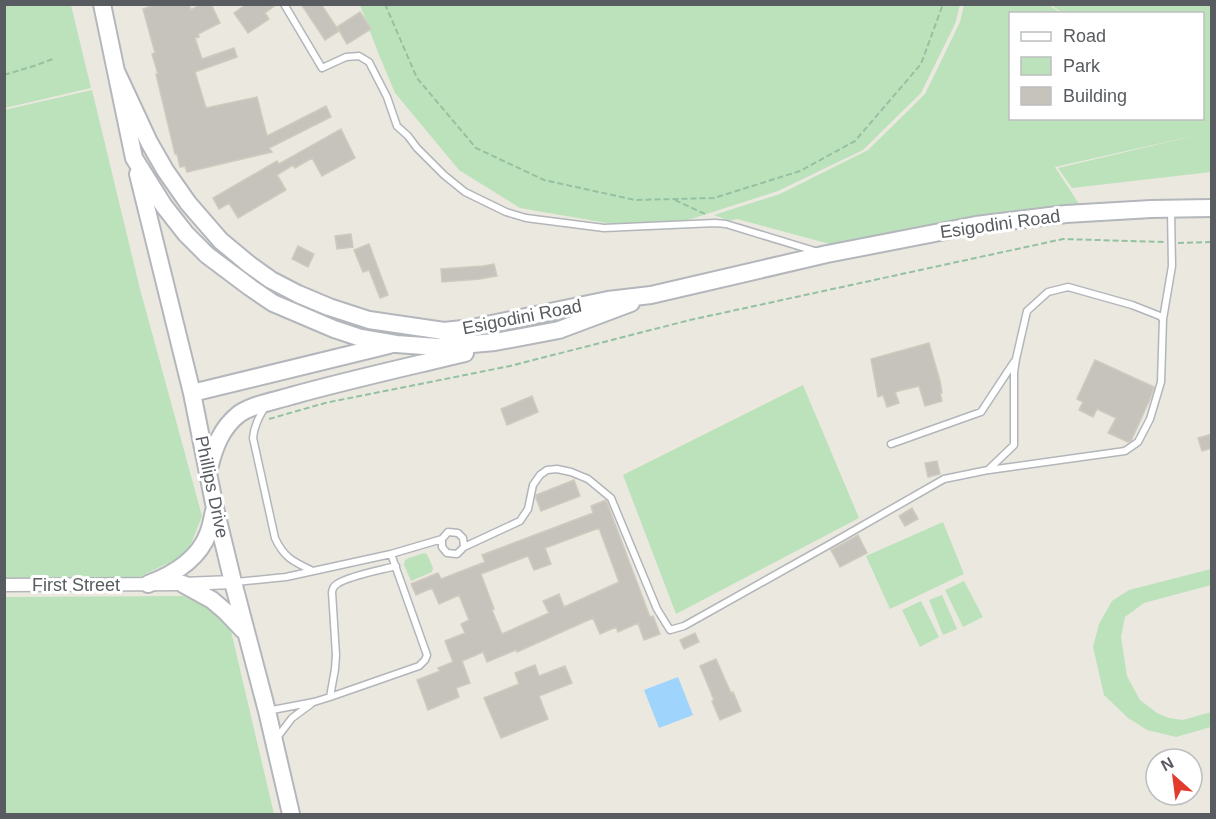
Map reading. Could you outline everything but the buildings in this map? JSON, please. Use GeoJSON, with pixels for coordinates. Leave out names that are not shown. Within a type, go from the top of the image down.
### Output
{"type":"FeatureCollection","features":[{"type":"Feature","properties":{"kind":"main road","name":"Esigodini Road"},"geometry":{"type":"LineString","coordinates":[[102,4],[134,159],[164,206],[186,234],[207,255],[273,303],[361,338],[396,344],[438,347],[495,342],[559,330],[651,295]]}},
{"type":"Feature","properties":{"kind":"main road","name":"Esigodini Road"},"geometry":{"type":"LineString","coordinates":[[116,70],[149,142],[165,170],[188,203],[222,241],[250,265],[272,280],[328,307],[369,320],[444,331],[472,328],[608,300],[651,295],[827,254],[976,225],[1066,214],[1212,208]]}},
{"type":"Feature","properties":{"kind":"main road","name":"Phillips Drive"},"geometry":{"type":"LineString","coordinates":[[134,159],[192,393],[215,508],[291,814]]}},
{"type":"Feature","properties":{"kind":"main road"},"geometry":{"type":"LineString","coordinates":[[208,471],[215,445],[229,424],[240,413],[252,407],[324,387],[559,330]]}},
{"type":"Feature","properties":{"kind":"main road"},"geometry":{"type":"LineString","coordinates":[[192,393],[444,331]]}},
{"type":"Feature","properties":{"kind":"main road"},"geometry":{"type":"LineString","coordinates":[[148,584],[175,572],[196,553],[208,534],[215,508]]}},
{"type":"Feature","properties":{"kind":"main road"},"geometry":{"type":"LineString","coordinates":[[183,584],[212,600],[246,633]]}},
{"type":"Feature","properties":{"kind":"street","name":"First Street"},"geometry":{"type":"LineString","coordinates":[[4,585],[233,582]]}},
{"type":"Feature","properties":{"kind":"lane"},"geometry":{"type":"LineString","coordinates":[[284,4],[321,68],[346,57],[359,56],[369,62],[387,97],[397,126],[444,175],[465,192],[486,204],[526,218],[604,228],[726,224],[827,254]]}},
{"type":"Feature","properties":{"kind":"lane"},"geometry":{"type":"LineString","coordinates":[[442,538],[442,547],[447,553],[457,554],[464,547],[519,521],[528,509],[533,485],[540,475],[548,470],[557,469],[571,472],[588,479],[611,498],[657,609],[670,630],[684,626],[944,479],[988,470],[1125,451],[1138,442],[1150,419],[1161,382],[1163,319],[1172,266],[1171,208]]}},
{"type":"Feature","properties":{"kind":"lane"},"geometry":{"type":"LineString","coordinates":[[988,470],[1014,445],[1016,359],[1028,310],[1048,292],[1068,287],[1131,305],[1163,319]]}},
{"type":"Feature","properties":{"kind":"lane"},"geometry":{"type":"LineString","coordinates":[[891,444],[981,412],[1016,359]]}},
{"type":"Feature","properties":{"kind":"lane"},"geometry":{"type":"LineString","coordinates":[[268,403],[257,420],[252,438],[275,538],[288,558],[313,571]]}},
{"type":"Feature","properties":{"kind":"lane"},"geometry":{"type":"LineString","coordinates":[[233,582],[286,577],[391,554],[442,538],[448,532],[458,532],[463,538],[464,547]]}},
{"type":"Feature","properties":{"kind":"lane"},"geometry":{"type":"LineString","coordinates":[[267,711],[330,697],[419,666],[424,660],[427,655],[391,554]]}},
{"type":"Feature","properties":{"kind":"lane"},"geometry":{"type":"LineString","coordinates":[[330,697],[336,655],[332,592],[334,586],[396,566]]}},
{"type":"Feature","properties":{"kind":"lane"},"geometry":{"type":"LineString","coordinates":[[274,742],[292,718],[314,702]]}},
{"type":"Feature","properties":{"kind":"path"},"geometry":{"type":"LineString","coordinates":[[385,4],[417,78],[476,148],[544,180],[635,200],[714,198],[800,171],[855,141],[921,64],[943,4]]}},
{"type":"Feature","properties":{"kind":"path"},"geometry":{"type":"LineString","coordinates":[[4,75],[53,59]]}},
{"type":"Feature","properties":{"kind":"path"},"geometry":{"type":"LineString","coordinates":[[672,199],[726,224]]}},
{"type":"Feature","properties":{"kind":"path"},"geometry":{"type":"LineString","coordinates":[[257,420],[325,403],[510,366],[690,320],[1063,239],[1172,243],[1212,242]]}},
{"type":"Feature","properties":{"kind":"green space"},"geometry":{"type":"Polygon","coordinates":[[[4,5],[71,5],[91,88],[5,108],[4,5]]]}},
{"type":"Feature","properties":{"kind":"green space"},"geometry":{"type":"Polygon","coordinates":[[[360,5],[960,5],[955,24],[921,93],[863,150],[778,191],[688,220],[618,225],[520,208],[459,170],[395,93],[360,5]]]}},
{"type":"Feature","properties":{"kind":"green space"},"geometry":{"type":"Polygon","coordinates":[[[964,5],[1049,5],[1060,12],[1009,12],[1009,120],[1204,120],[1204,12],[1062,12],[1051,5],[1211,5],[1211,172],[1072,188],[1058,168],[1202,134],[1055,167],[1079,204],[837,246],[737,219],[729,221],[714,215],[780,194],[868,150],[925,94],[960,22],[964,5]]]}},
{"type":"Feature","properties":{"kind":"green space"},"geometry":{"type":"Polygon","coordinates":[[[92,90],[140,289],[202,516],[187,554],[137,578],[5,579],[4,110],[92,90]]]}},
{"type":"Feature","properties":{"kind":"green space"},"geometry":{"type":"Polygon","coordinates":[[[803,385],[859,518],[676,614],[623,475],[803,385]]]}},
{"type":"Feature","properties":{"kind":"green space"},"geometry":{"type":"Polygon","coordinates":[[[943,522],[964,574],[890,609],[866,556],[943,522]]]}},
{"type":"Feature","properties":{"kind":"green space"},"geometry":{"type":"Polygon","coordinates":[[[427,554],[433,568],[432,572],[411,581],[404,565],[405,560],[427,554]]]}},
{"type":"Feature","properties":{"kind":"green space"},"geometry":{"type":"Polygon","coordinates":[[[1211,569],[1211,585],[1144,603],[1125,617],[1121,637],[1127,676],[1140,700],[1157,713],[1169,718],[1183,720],[1211,712],[1211,727],[1176,737],[1147,730],[1128,718],[1104,695],[1093,647],[1099,624],[1112,601],[1129,590],[1211,569]]]}},
{"type":"Feature","properties":{"kind":"green space"},"geometry":{"type":"Polygon","coordinates":[[[964,581],[983,617],[963,627],[945,590],[964,581]]]}},
{"type":"Feature","properties":{"kind":"green space"},"geometry":{"type":"Polygon","coordinates":[[[942,595],[957,629],[943,635],[929,600],[942,595]]]}},
{"type":"Feature","properties":{"kind":"green space"},"geometry":{"type":"Polygon","coordinates":[[[183,596],[208,607],[231,631],[274,814],[5,814],[4,597],[183,596]]]}},
{"type":"Feature","properties":{"kind":"green space"},"geometry":{"type":"Polygon","coordinates":[[[921,601],[939,637],[920,647],[902,610],[921,601]]]}},
{"type":"Feature","properties":{"kind":"water"},"geometry":{"type":"Polygon","coordinates":[[[678,677],[693,715],[659,728],[644,690],[678,677]]]}}]}
